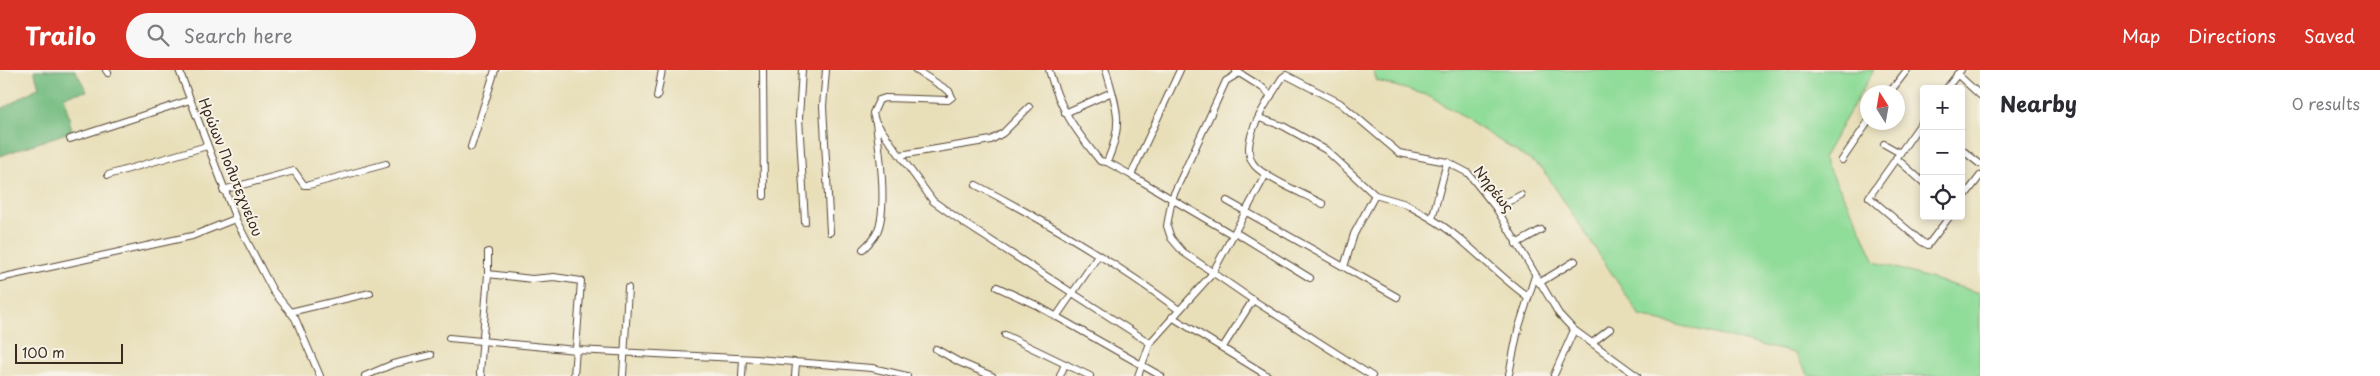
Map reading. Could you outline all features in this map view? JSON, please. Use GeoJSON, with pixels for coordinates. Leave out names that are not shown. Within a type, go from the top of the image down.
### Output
{"type":"FeatureCollection","features":[{"type":"Feature","properties":{"kind":"street","name":"Ηρώων Πολυτεχνείου"},"geometry":{"type":"LineString","coordinates":[[179,70],[235,220],[261,270],[295,318],[320,376]]}},
{"type":"Feature","properties":{"kind":"street"},"geometry":{"type":"LineString","coordinates":[[471,146],[495,70]]}},
{"type":"Feature","properties":{"kind":"street"},"geometry":{"type":"LineString","coordinates":[[657,96],[662,70]]}},
{"type":"Feature","properties":{"kind":"street"},"geometry":{"type":"LineString","coordinates":[[763,70],[764,196]]}},
{"type":"Feature","properties":{"kind":"street"},"geometry":{"type":"LineString","coordinates":[[802,70],[799,118],[805,222]]}},
{"type":"Feature","properties":{"kind":"street"},"geometry":{"type":"LineString","coordinates":[[826,70],[823,106],[830,232]]}},
{"type":"Feature","properties":{"kind":"street"},"geometry":{"type":"LineString","coordinates":[[863,249],[876,234],[881,210],[881,179],[874,113],[879,100],[948,100],[952,97],[949,91],[916,70]]}},
{"type":"Feature","properties":{"kind":"street"},"geometry":{"type":"LineString","coordinates":[[1048,70],[1064,112],[1100,161],[1107,162],[1131,175],[1310,278]]}},
{"type":"Feature","properties":{"kind":"street"},"geometry":{"type":"LineString","coordinates":[[1106,70],[1118,115],[1118,132],[1107,162]]}},
{"type":"Feature","properties":{"kind":"street"},"geometry":{"type":"LineString","coordinates":[[1131,175],[1180,70]]}},
{"type":"Feature","properties":{"kind":"street"},"geometry":{"type":"LineString","coordinates":[[1895,85],[1907,70]]}},
{"type":"Feature","properties":{"kind":"street"},"geometry":{"type":"LineString","coordinates":[[1323,204],[1266,174],[1255,166],[1249,155],[1248,145],[1271,96],[1263,88],[1237,71],[1226,81],[1172,198],[1167,226],[1171,238],[1183,252],[1212,274],[1372,376]]}},
{"type":"Feature","properties":{"kind":"street"},"geometry":{"type":"LineString","coordinates":[[1949,85],[1959,72],[1980,95]]}},
{"type":"Feature","properties":{"kind":"street","name":"Νηρέως"},"geometry":{"type":"LineString","coordinates":[[1271,96],[1282,78],[1286,75],[1340,103],[1399,153],[1447,162],[1468,172],[1496,208],[1539,283],[1560,314],[1574,330],[1637,376]]}},
{"type":"Feature","properties":{"kind":"street"},"geometry":{"type":"LineString","coordinates":[[1064,112],[1112,92]]}},
{"type":"Feature","properties":{"kind":"street"},"geometry":{"type":"LineString","coordinates":[[70,139],[190,100]]}},
{"type":"Feature","properties":{"kind":"street"},"geometry":{"type":"LineString","coordinates":[[900,155],[991,140],[1003,133],[1029,107]]}},
{"type":"Feature","properties":{"kind":"street"},"geometry":{"type":"LineString","coordinates":[[1260,118],[1283,126],[1326,150],[1375,195],[1406,204],[1432,219],[1459,238],[1504,280],[1528,297]]}},
{"type":"Feature","properties":{"kind":"street"},"geometry":{"type":"LineString","coordinates":[[876,121],[933,201],[967,225],[1150,342]]}},
{"type":"Feature","properties":{"kind":"street"},"geometry":{"type":"LineString","coordinates":[[1920,125],[1869,197],[1928,245],[1947,220]]}},
{"type":"Feature","properties":{"kind":"street"},"geometry":{"type":"LineString","coordinates":[[1842,160],[1863,130]]}},
{"type":"Feature","properties":{"kind":"street"},"geometry":{"type":"LineString","coordinates":[[1884,144],[1920,179]]}},
{"type":"Feature","properties":{"kind":"street"},"geometry":{"type":"LineString","coordinates":[[108,175],[208,146]]}},
{"type":"Feature","properties":{"kind":"street"},"geometry":{"type":"LineString","coordinates":[[1965,152],[1980,164]]}},
{"type":"Feature","properties":{"kind":"street"},"geometry":{"type":"LineString","coordinates":[[1432,219],[1447,162]]}},
{"type":"Feature","properties":{"kind":"street"},"geometry":{"type":"LineString","coordinates":[[224,190],[294,171],[304,185],[309,185],[386,164]]}},
{"type":"Feature","properties":{"kind":"street"},"geometry":{"type":"LineString","coordinates":[[1138,376],[1150,342],[1212,274],[1234,234],[1244,211],[1266,174]]}},
{"type":"Feature","properties":{"kind":"street"},"geometry":{"type":"LineString","coordinates":[[1965,196],[1980,176]]}},
{"type":"Feature","properties":{"kind":"street"},"geometry":{"type":"LineString","coordinates":[[976,185],[1049,224],[1138,279],[1179,310]]}},
{"type":"Feature","properties":{"kind":"street"},"geometry":{"type":"LineString","coordinates":[[1344,267],[1354,234],[1375,195]]}},
{"type":"Feature","properties":{"kind":"street"},"geometry":{"type":"LineString","coordinates":[[1496,208],[1521,195]]}},
{"type":"Feature","properties":{"kind":"street"},"geometry":{"type":"LineString","coordinates":[[1227,201],[1398,297]]}},
{"type":"Feature","properties":{"kind":"street"},"geometry":{"type":"LineString","coordinates":[[0,278],[192,236],[235,220]]}},
{"type":"Feature","properties":{"kind":"street"},"geometry":{"type":"LineString","coordinates":[[1516,244],[1541,230]]}},
{"type":"Feature","properties":{"kind":"street"},"geometry":{"type":"LineString","coordinates":[[482,376],[480,373],[488,252]]}},
{"type":"Feature","properties":{"kind":"street"},"geometry":{"type":"LineString","coordinates":[[1056,317],[1072,291],[1098,256]]}},
{"type":"Feature","properties":{"kind":"street"},"geometry":{"type":"LineString","coordinates":[[1539,283],[1575,261]]}},
{"type":"Feature","properties":{"kind":"street"},"geometry":{"type":"LineString","coordinates":[[488,274],[532,279],[554,277],[581,282],[574,376]]}},
{"type":"Feature","properties":{"kind":"street"},"geometry":{"type":"LineString","coordinates":[[1509,374],[1518,330],[1535,276]]}},
{"type":"Feature","properties":{"kind":"street"},"geometry":{"type":"LineString","coordinates":[[997,287],[1056,317],[1161,376]]}},
{"type":"Feature","properties":{"kind":"street"},"geometry":{"type":"LineString","coordinates":[[623,376],[628,288]]}},
{"type":"Feature","properties":{"kind":"street"},"geometry":{"type":"LineString","coordinates":[[290,312],[370,293]]}},
{"type":"Feature","properties":{"kind":"street"},"geometry":{"type":"LineString","coordinates":[[1223,347],[1253,300]]}},
{"type":"Feature","properties":{"kind":"street"},"geometry":{"type":"LineString","coordinates":[[1172,316],[1268,376]]}},
{"type":"Feature","properties":{"kind":"street"},"geometry":{"type":"LineString","coordinates":[[1592,343],[1610,329]]}},
{"type":"Feature","properties":{"kind":"street"},"geometry":{"type":"LineString","coordinates":[[1554,375],[1574,330]]}},
{"type":"Feature","properties":{"kind":"street"},"geometry":{"type":"LineString","coordinates":[[1005,335],[1090,376]]}},
{"type":"Feature","properties":{"kind":"street"},"geometry":{"type":"LineString","coordinates":[[449,338],[576,350],[872,368],[907,376]]}},
{"type":"Feature","properties":{"kind":"street"},"geometry":{"type":"LineString","coordinates":[[936,348],[959,362],[992,376]]}},
{"type":"Feature","properties":{"kind":"street"},"geometry":{"type":"LineString","coordinates":[[364,376],[393,364],[432,355]]}},
{"type":"Feature","properties":{"kind":"street"},"geometry":{"type":"LineString","coordinates":[[742,359],[742,376]]}},
{"type":"Feature","properties":{"kind":"street"},"geometry":{"type":"LineString","coordinates":[[795,376],[796,363]]}},
{"type":"Feature","properties":{"kind":"street"},"geometry":{"type":"LineString","coordinates":[[1060,376],[1065,364]]}},
{"type":"Feature","properties":{"kind":"green space"},"geometry":{"type":"Polygon","coordinates":[[[34,70],[75,70],[87,91],[64,96],[72,131],[0,156],[0,110],[39,87],[34,70]]]}},
{"type":"Feature","properties":{"kind":"green space"},"geometry":{"type":"Polygon","coordinates":[[[1373,70],[1874,70],[1865,85],[1860,85],[1860,94],[1823,158],[1858,223],[1875,262],[1980,293],[1980,376],[1809,376],[1794,353],[1640,316],[1542,168],[1430,96],[1377,81],[1373,70]]]}}]}
